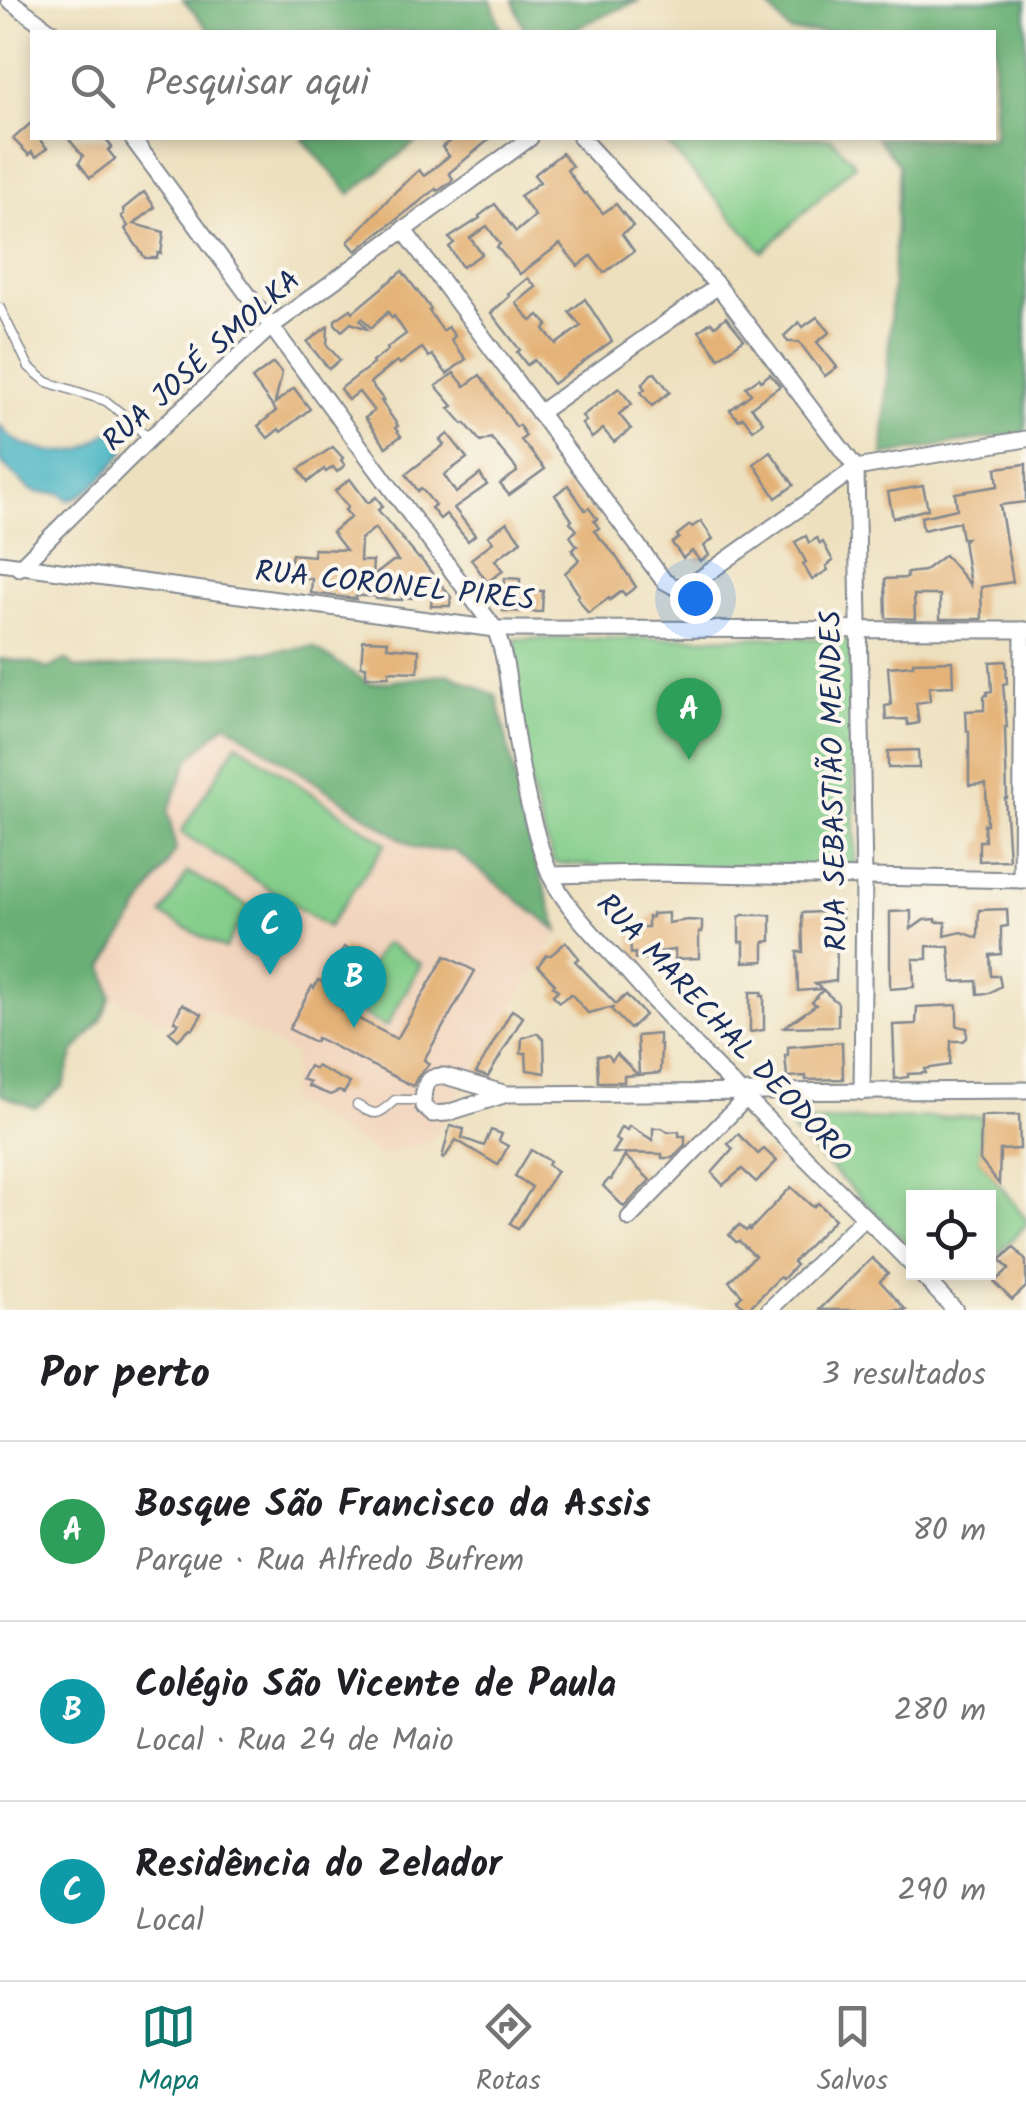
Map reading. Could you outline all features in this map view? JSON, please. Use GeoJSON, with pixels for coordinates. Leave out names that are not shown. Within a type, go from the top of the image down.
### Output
{"type":"FeatureCollection","features":[{"type":"Feature","properties":{"kind":"street"},"geometry":{"type":"LineString","coordinates":[[9,0],[50,30]]}},
{"type":"Feature","properties":{"kind":"street"},"geometry":{"type":"LineString","coordinates":[[133,140],[496,629]]}},
{"type":"Feature","properties":{"kind":"street","name":"RUA JOSÉ SMOLKA"},"geometry":{"type":"LineString","coordinates":[[19,568],[149,439],[272,326],[527,140]]}},
{"type":"Feature","properties":{"kind":"street"},"geometry":{"type":"LineString","coordinates":[[584,140],[718,286],[856,468]]}},
{"type":"Feature","properties":{"kind":"street"},"geometry":{"type":"LineString","coordinates":[[404,229],[664,581],[674,588],[691,585],[856,468],[1026,440]]}},
{"type":"Feature","properties":{"kind":"street"},"geometry":{"type":"LineString","coordinates":[[539,413],[718,286]]}},
{"type":"Feature","properties":{"kind":"street","name":"RUA SEBASTIÃO MENDES"},"geometry":{"type":"LineString","coordinates":[[856,468],[864,877],[862,1092]]}},
{"type":"Feature","properties":{"kind":"street","name":"RUA CORONEL PIRES"},"geometry":{"type":"LineString","coordinates":[[0,563],[496,629],[1024,630]]}},
{"type":"Feature","properties":{"kind":"street","name":"RUA MARECHAL DEODORO"},"geometry":{"type":"LineString","coordinates":[[496,629],[505,654],[531,809],[550,876],[592,932],[651,999],[906,1260]]}},
{"type":"Feature","properties":{"kind":"street"},"geometry":{"type":"LineString","coordinates":[[550,876],[650,873],[1024,880],[1024,630]]}},
{"type":"Feature","properties":{"kind":"street"},"geometry":{"type":"LineString","coordinates":[[508,1094],[432,1114],[423,1106],[422,1090],[434,1075],[508,1094],[1026,1090]]}},
{"type":"Feature","properties":{"kind":"street"},"geometry":{"type":"LineString","coordinates":[[630,1218],[742,1094]]}},
{"type":"Feature","properties":{"kind":"street"},"geometry":{"type":"LineString","coordinates":[[768,1310],[864,1217]]}},
{"type":"Feature","properties":{"kind":"street","name":"RUA MARECHAL DEODORO"},"geometry":{"type":"LineString","coordinates":[[926,1280],[955,1310]]}},
{"type":"Feature","properties":{"kind":"lane"},"geometry":{"type":"LineString","coordinates":[[0,308],[29,367],[47,382],[106,401],[149,439]]}},
{"type":"Feature","properties":{"kind":"lane"},"geometry":{"type":"LineString","coordinates":[[357,1105],[373,1114],[380,1113],[394,1100],[423,1100]]}},
{"type":"Feature","properties":{"kind":"shaded area"},"geometry":{"type":"Polygon","coordinates":[[[226,722],[415,848],[455,851],[559,932],[431,1141],[380,1155],[289,1102],[296,1055],[205,1008],[189,1034],[111,996],[104,966],[176,850],[168,812],[189,759],[226,722]]]}},
{"type":"Feature","properties":{"kind":"green space"},"geometry":{"type":"Polygon","coordinates":[[[183,0],[491,0],[501,30],[209,30],[183,0]]]}},
{"type":"Feature","properties":{"kind":"green space"},"geometry":{"type":"Polygon","coordinates":[[[513,0],[640,0],[571,30],[524,30],[513,0]]]}},
{"type":"Feature","properties":{"kind":"green space"},"geometry":{"type":"Polygon","coordinates":[[[758,0],[1026,0],[1026,432],[883,455],[899,165],[879,140],[996,140],[996,30],[788,30],[765,2],[758,0]]]}},
{"type":"Feature","properties":{"kind":"green space"},"geometry":{"type":"Polygon","coordinates":[[[304,140],[418,140],[350,194],[304,140]]]}},
{"type":"Feature","properties":{"kind":"green space"},"geometry":{"type":"Polygon","coordinates":[[[664,140],[833,140],[855,164],[763,252],[664,140]]]}},
{"type":"Feature","properties":{"kind":"green space"},"geometry":{"type":"Polygon","coordinates":[[[516,639],[850,640],[856,866],[610,867],[554,863],[522,752],[514,692],[516,639]]]}},
{"type":"Feature","properties":{"kind":"green space"},"geometry":{"type":"Polygon","coordinates":[[[313,647],[370,684],[449,674],[497,696],[528,837],[559,932],[455,851],[415,848],[226,723],[189,759],[168,811],[176,850],[104,966],[111,996],[101,1020],[74,1052],[63,1086],[35,1108],[0,1094],[0,659],[34,663],[47,669],[66,660],[76,668],[92,670],[313,647]]]}},
{"type":"Feature","properties":{"kind":"green space"},"geometry":{"type":"Polygon","coordinates":[[[237,743],[386,843],[328,927],[181,832],[237,743]]]}},
{"type":"Feature","properties":{"kind":"green space"},"geometry":{"type":"Polygon","coordinates":[[[188,872],[249,906],[225,949],[162,915],[188,872]]]}},
{"type":"Feature","properties":{"kind":"green space"},"geometry":{"type":"Polygon","coordinates":[[[385,944],[421,964],[387,1026],[348,1006],[385,944]]]}},
{"type":"Feature","properties":{"kind":"green space"},"geometry":{"type":"Polygon","coordinates":[[[981,1116],[980,1160],[1026,1219],[1026,1225],[996,1256],[996,1190],[906,1190],[906,1243],[792,1130],[796,1122],[981,1116]]]}},
{"type":"Feature","properties":{"kind":"water"},"geometry":{"type":"Polygon","coordinates":[[[0,424],[25,445],[60,452],[86,447],[110,431],[122,438],[124,452],[92,487],[68,500],[60,493],[29,489],[0,462],[0,424]]]}},
{"type":"Feature","properties":{"kind":"building"},"geometry":{"type":"Polygon","coordinates":[[[30,124],[30,140],[40,140],[47,148],[36,157],[13,139],[30,124]]]}},
{"type":"Feature","properties":{"kind":"building"},"geometry":{"type":"Polygon","coordinates":[[[70,140],[107,140],[115,159],[90,178],[79,163],[83,156],[70,140]]]}},
{"type":"Feature","properties":{"kind":"building"},"geometry":{"type":"Polygon","coordinates":[[[451,140],[489,140],[449,173],[451,182],[436,189],[356,251],[348,242],[419,170],[424,176],[449,156],[442,147],[451,140]]]}},
{"type":"Feature","properties":{"kind":"building"},"geometry":{"type":"Polygon","coordinates":[[[562,153],[572,166],[567,170],[584,194],[603,213],[616,204],[633,226],[622,234],[634,251],[604,273],[591,256],[578,266],[560,244],[520,274],[497,247],[500,244],[487,226],[470,238],[482,254],[462,267],[449,247],[454,243],[449,238],[495,204],[516,232],[535,216],[520,196],[540,182],[534,175],[562,153]]]}},
{"type":"Feature","properties":{"kind":"building"},"geometry":{"type":"Polygon","coordinates":[[[144,192],[155,207],[134,224],[164,232],[157,258],[145,258],[121,216],[123,209],[144,192]]]}},
{"type":"Feature","properties":{"kind":"building"},"geometry":{"type":"Polygon","coordinates":[[[402,271],[443,331],[448,327],[455,336],[451,340],[466,359],[447,374],[422,348],[400,364],[397,361],[370,383],[384,400],[381,401],[401,436],[386,447],[365,418],[374,411],[359,392],[348,400],[340,389],[406,334],[388,312],[371,328],[362,318],[367,329],[351,323],[342,331],[335,320],[351,309],[353,312],[402,271]]]}},
{"type":"Feature","properties":{"kind":"building"},"geometry":{"type":"Polygon","coordinates":[[[528,278],[536,287],[516,303],[531,321],[539,315],[556,344],[581,326],[569,312],[585,299],[612,341],[553,384],[534,360],[527,365],[491,313],[528,278]]]}},
{"type":"Feature","properties":{"kind":"building"},"geometry":{"type":"Polygon","coordinates":[[[726,317],[744,339],[719,358],[699,331],[726,317]]]}},
{"type":"Feature","properties":{"kind":"building"},"geometry":{"type":"Polygon","coordinates":[[[817,317],[830,332],[817,342],[837,367],[825,376],[799,342],[788,342],[784,336],[799,322],[803,327],[817,317]]]}},
{"type":"Feature","properties":{"kind":"building"},"geometry":{"type":"Polygon","coordinates":[[[328,326],[327,345],[340,360],[329,369],[307,342],[328,326]]]}},
{"type":"Feature","properties":{"kind":"building"},"geometry":{"type":"Polygon","coordinates":[[[273,363],[282,373],[275,403],[294,388],[310,409],[268,438],[258,426],[276,411],[252,379],[273,363]]]}},
{"type":"Feature","properties":{"kind":"building"},"geometry":{"type":"Polygon","coordinates":[[[454,373],[465,386],[480,375],[516,427],[519,425],[526,436],[521,440],[545,469],[509,495],[500,484],[517,472],[516,468],[491,438],[481,442],[463,424],[436,386],[454,373]]]}},
{"type":"Feature","properties":{"kind":"building"},"geometry":{"type":"Polygon","coordinates":[[[655,373],[670,392],[652,406],[641,392],[645,389],[642,385],[655,373]]]}},
{"type":"Feature","properties":{"kind":"building"},"geometry":{"type":"Polygon","coordinates":[[[770,374],[780,386],[751,407],[763,422],[753,430],[743,417],[739,420],[730,410],[751,394],[746,387],[770,374]]]}},
{"type":"Feature","properties":{"kind":"building"},"geometry":{"type":"Polygon","coordinates":[[[619,388],[632,404],[619,414],[631,429],[614,442],[603,429],[592,438],[582,424],[586,421],[582,416],[619,388]]]}},
{"type":"Feature","properties":{"kind":"building"},"geometry":{"type":"Polygon","coordinates":[[[448,434],[467,458],[444,475],[456,493],[480,474],[487,485],[454,508],[475,535],[468,541],[446,514],[440,519],[431,508],[435,505],[406,474],[444,445],[440,440],[448,434]]]}},
{"type":"Feature","properties":{"kind":"building"},"geometry":{"type":"Polygon","coordinates":[[[333,447],[345,465],[337,472],[333,467],[326,472],[324,469],[308,482],[299,469],[333,447]]]}},
{"type":"Feature","properties":{"kind":"building"},"geometry":{"type":"Polygon","coordinates":[[[770,451],[794,485],[776,498],[754,464],[770,451]]]}},
{"type":"Feature","properties":{"kind":"building"},"geometry":{"type":"Polygon","coordinates":[[[1026,464],[1026,502],[1000,505],[1013,582],[981,587],[982,619],[940,619],[940,595],[914,595],[915,619],[886,618],[885,579],[907,578],[907,573],[924,571],[945,555],[970,585],[963,541],[966,538],[962,538],[959,522],[923,530],[921,517],[957,509],[955,493],[998,486],[996,468],[1026,464]]]}},
{"type":"Feature","properties":{"kind":"building"},"geometry":{"type":"Polygon","coordinates":[[[350,479],[368,503],[376,497],[383,506],[378,510],[451,597],[450,606],[431,606],[432,596],[413,594],[412,598],[402,600],[311,593],[312,579],[288,574],[292,554],[314,556],[314,549],[346,550],[332,532],[351,517],[335,491],[350,479]],[[375,528],[361,539],[360,561],[373,561],[372,577],[398,561],[375,528]]]}},
{"type":"Feature","properties":{"kind":"building"},"geometry":{"type":"Polygon","coordinates":[[[568,485],[585,510],[589,508],[597,519],[594,521],[599,528],[594,531],[636,587],[625,595],[622,591],[609,598],[588,613],[565,573],[579,560],[572,550],[577,546],[570,536],[577,530],[555,495],[568,485]]]}},
{"type":"Feature","properties":{"kind":"building"},"geometry":{"type":"Polygon","coordinates":[[[923,486],[928,509],[893,518],[888,492],[923,486]]]}},
{"type":"Feature","properties":{"kind":"building"},"geometry":{"type":"Polygon","coordinates":[[[701,521],[713,539],[704,546],[709,555],[700,561],[692,551],[683,558],[672,543],[690,525],[701,521]]]}},
{"type":"Feature","properties":{"kind":"building"},"geometry":{"type":"Polygon","coordinates":[[[507,522],[521,541],[495,560],[503,571],[487,582],[471,559],[493,542],[488,536],[507,522]]]}},
{"type":"Feature","properties":{"kind":"building"},"geometry":{"type":"Polygon","coordinates":[[[806,536],[809,543],[817,538],[820,544],[823,542],[833,561],[826,566],[828,570],[812,580],[795,542],[806,536]]]}},
{"type":"Feature","properties":{"kind":"building"},"geometry":{"type":"Polygon","coordinates":[[[505,578],[520,579],[520,590],[543,591],[542,612],[503,611],[505,578]]]}},
{"type":"Feature","properties":{"kind":"building"},"geometry":{"type":"Polygon","coordinates":[[[363,640],[388,641],[387,647],[419,650],[418,672],[389,671],[389,676],[366,677],[366,666],[361,666],[363,640]]]}},
{"type":"Feature","properties":{"kind":"building"},"geometry":{"type":"Polygon","coordinates":[[[952,661],[953,686],[929,687],[930,701],[916,703],[919,723],[886,720],[885,706],[891,705],[888,667],[952,661]]]}},
{"type":"Feature","properties":{"kind":"building"},"geometry":{"type":"Polygon","coordinates":[[[1006,661],[1007,683],[1003,684],[1009,860],[979,861],[979,841],[985,841],[987,824],[986,784],[969,785],[966,711],[984,710],[984,696],[992,691],[990,662],[1006,661]]]}},
{"type":"Feature","properties":{"kind":"building"},"geometry":{"type":"Polygon","coordinates":[[[918,750],[919,768],[888,768],[888,751],[918,750]]]}},
{"type":"Feature","properties":{"kind":"building"},"geometry":{"type":"Polygon","coordinates":[[[1007,909],[1008,926],[1001,927],[1001,954],[990,955],[991,976],[999,976],[1001,986],[978,994],[977,981],[952,982],[949,947],[927,946],[927,959],[913,959],[914,987],[890,989],[890,912],[911,911],[911,929],[924,920],[936,919],[946,922],[945,936],[962,932],[978,938],[979,910],[1007,909]]]}},
{"type":"Feature","properties":{"kind":"building"},"geometry":{"type":"Polygon","coordinates":[[[842,911],[842,947],[837,948],[836,981],[815,984],[822,989],[798,991],[802,913],[842,911]]]}},
{"type":"Feature","properties":{"kind":"building"},"geometry":{"type":"Polygon","coordinates":[[[668,913],[668,923],[702,921],[699,958],[675,959],[675,950],[647,953],[647,959],[635,959],[635,953],[631,954],[630,927],[648,927],[652,914],[668,913]]]}},
{"type":"Feature","properties":{"kind":"building"},"geometry":{"type":"Polygon","coordinates":[[[771,915],[771,941],[764,942],[764,961],[744,962],[744,942],[739,942],[739,917],[771,915]]]}},
{"type":"Feature","properties":{"kind":"building"},"geometry":{"type":"Polygon","coordinates":[[[566,942],[579,958],[575,961],[616,1004],[626,995],[645,1015],[630,1029],[611,1009],[614,1007],[588,1013],[571,994],[559,1002],[553,995],[558,990],[555,984],[538,966],[546,955],[566,942]]]}},
{"type":"Feature","properties":{"kind":"building"},"geometry":{"type":"Polygon","coordinates":[[[344,947],[363,958],[342,995],[348,998],[342,1010],[397,1039],[445,956],[475,971],[424,1060],[429,1064],[413,1086],[317,1038],[315,1042],[289,1029],[312,986],[318,980],[324,983],[344,947]]]}},
{"type":"Feature","properties":{"kind":"building"},"geometry":{"type":"Polygon","coordinates":[[[823,990],[838,1003],[838,1026],[784,1027],[816,1005],[812,1002],[823,990]]]}},
{"type":"Feature","properties":{"kind":"building"},"geometry":{"type":"Polygon","coordinates":[[[750,992],[762,992],[764,996],[764,1030],[750,1032],[750,992]]]}},
{"type":"Feature","properties":{"kind":"building"},"geometry":{"type":"Polygon","coordinates":[[[182,1004],[202,1014],[193,1029],[178,1040],[169,1032],[179,1023],[174,1021],[182,1004]]]}},
{"type":"Feature","properties":{"kind":"building"},"geometry":{"type":"Polygon","coordinates":[[[957,1005],[957,1026],[967,1028],[967,1038],[951,1041],[950,1065],[895,1079],[893,1025],[916,1024],[917,1007],[957,1005]]]}},
{"type":"Feature","properties":{"kind":"building"},"geometry":{"type":"Polygon","coordinates":[[[512,1010],[523,1017],[488,1077],[476,1073],[512,1010]]]}},
{"type":"Feature","properties":{"kind":"building"},"geometry":{"type":"Polygon","coordinates":[[[537,1033],[544,1040],[545,1073],[527,1070],[526,1053],[521,1053],[522,1038],[537,1033]]]}},
{"type":"Feature","properties":{"kind":"building"},"geometry":{"type":"Polygon","coordinates":[[[659,1034],[660,1073],[639,1075],[637,1036],[659,1034]]]}},
{"type":"Feature","properties":{"kind":"building"},"geometry":{"type":"Polygon","coordinates":[[[842,1042],[843,1079],[787,1077],[788,1047],[842,1042]]]}},
{"type":"Feature","properties":{"kind":"building"},"geometry":{"type":"Polygon","coordinates":[[[617,1054],[638,1075],[624,1076],[624,1082],[598,1082],[597,1056],[608,1055],[612,1060],[617,1054]]]}},
{"type":"Feature","properties":{"kind":"building"},"geometry":{"type":"Polygon","coordinates":[[[309,1066],[350,1083],[344,1093],[330,1095],[308,1086],[310,1082],[302,1079],[309,1066]]]}},
{"type":"Feature","properties":{"kind":"building"},"geometry":{"type":"Polygon","coordinates":[[[1019,1115],[1020,1149],[1000,1150],[999,1184],[980,1160],[981,1116],[1019,1115]]]}},
{"type":"Feature","properties":{"kind":"building"},"geometry":{"type":"Polygon","coordinates":[[[450,1126],[464,1129],[462,1138],[484,1146],[491,1130],[502,1134],[499,1141],[508,1146],[498,1165],[456,1140],[442,1158],[450,1126]]]}},
{"type":"Feature","properties":{"kind":"building"},"geometry":{"type":"Polygon","coordinates":[[[629,1126],[653,1140],[653,1128],[679,1131],[679,1136],[685,1136],[685,1145],[672,1158],[662,1158],[662,1154],[613,1153],[620,1142],[615,1139],[621,1127],[627,1130],[629,1126]]]}},
{"type":"Feature","properties":{"kind":"building"},"geometry":{"type":"Polygon","coordinates":[[[738,1134],[758,1154],[764,1149],[777,1161],[756,1182],[742,1169],[723,1185],[712,1173],[733,1149],[728,1144],[738,1134]]]}},
{"type":"Feature","properties":{"kind":"building"},"geometry":{"type":"Polygon","coordinates":[[[531,1150],[550,1161],[548,1165],[557,1171],[518,1229],[510,1223],[532,1187],[515,1176],[531,1150]]]}},
{"type":"Feature","properties":{"kind":"building"},"geometry":{"type":"Polygon","coordinates":[[[625,1156],[650,1180],[624,1207],[603,1186],[625,1156]]]}},
{"type":"Feature","properties":{"kind":"building"},"geometry":{"type":"Polygon","coordinates":[[[791,1187],[813,1207],[818,1203],[835,1219],[793,1262],[796,1265],[783,1279],[780,1277],[747,1310],[737,1300],[742,1295],[729,1281],[755,1256],[729,1235],[739,1225],[750,1230],[791,1187]]]}},
{"type":"Feature","properties":{"kind":"building"},"geometry":{"type":"Polygon","coordinates":[[[1014,1247],[1026,1261],[1026,1287],[1012,1300],[994,1282],[1009,1269],[1000,1260],[1014,1247]]]}},
{"type":"Feature","properties":{"kind":"building"},"geometry":{"type":"Polygon","coordinates":[[[872,1258],[888,1273],[880,1281],[906,1310],[819,1310],[872,1258]]]}},
{"type":"Feature","properties":{"kind":"place","name":"Bosque São Francisco da Assis"},"geometry":{"type":"Point","coordinates":[689,760]}},
{"type":"Feature","properties":{"kind":"place","name":"Residência do Zelador"},"geometry":{"type":"Point","coordinates":[270,975]}},
{"type":"Feature","properties":{"kind":"place","name":"Colégio São Vicente de Paula"},"geometry":{"type":"Point","coordinates":[354,1028]}}]}
